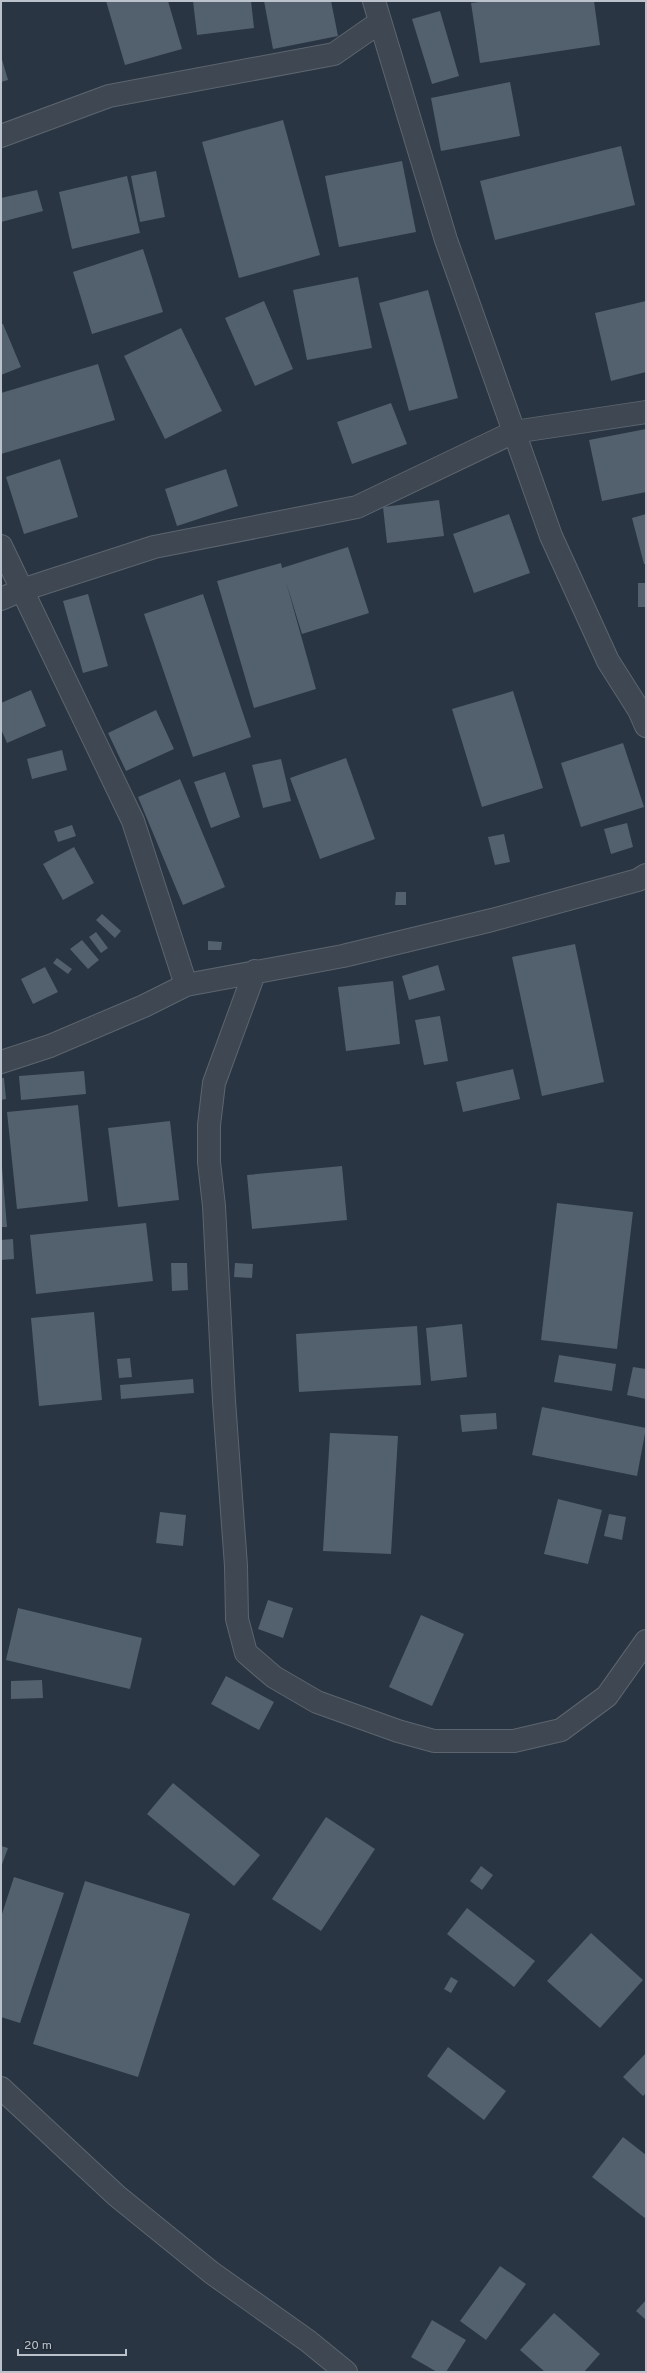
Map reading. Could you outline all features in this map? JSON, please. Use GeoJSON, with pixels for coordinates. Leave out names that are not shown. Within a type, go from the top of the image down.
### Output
{"type":"FeatureCollection","features":[{"type":"Feature","properties":{"kind":"street"},"geometry":{"type":"LineString","coordinates":[[374,1],[446,240],[552,536],[608,661],[639,710],[646,726]]}},
{"type":"Feature","properties":{"kind":"street"},"geometry":{"type":"LineString","coordinates":[[1,136],[109,96],[334,54],[380,22]]}},
{"type":"Feature","properties":{"kind":"street"},"geometry":{"type":"LineString","coordinates":[[1,599],[22,590],[154,547],[358,507],[514,432],[646,412]]}},
{"type":"Feature","properties":{"kind":"street"},"geometry":{"type":"LineString","coordinates":[[1,546],[133,821],[186,985]]}},
{"type":"Feature","properties":{"kind":"street"},"geometry":{"type":"LineString","coordinates":[[1,1062],[50,1046],[144,1006],[186,985],[255,971],[343,956],[492,920],[638,880],[646,875]]}},
{"type":"Feature","properties":{"kind":"street"},"geometry":{"type":"LineString","coordinates":[[255,971],[214,1083],[209,1125],[209,1162],[214,1206],[224,1395],[236,1566],[237,1619],[246,1653],[274,1677],[317,1702],[398,1731],[434,1742],[514,1741],[561,1730],[607,1696],[646,1641]]}},
{"type":"Feature","properties":{"kind":"street"},"geometry":{"type":"LineString","coordinates":[[1,2088],[117,2196],[212,2273],[308,2341],[346,2372]]}},
{"type":"Feature","properties":{"kind":"building"},"geometry":{"type":"Polygon","coordinates":[[[106,1],[168,1],[182,49],[125,65],[106,1]]]}},
{"type":"Feature","properties":{"kind":"building"},"geometry":{"type":"Polygon","coordinates":[[[193,1],[251,1],[254,28],[197,35],[193,1]]]}},
{"type":"Feature","properties":{"kind":"building"},"geometry":{"type":"Polygon","coordinates":[[[264,1],[331,1],[338,36],[273,49],[264,1]]]}},
{"type":"Feature","properties":{"kind":"building"},"geometry":{"type":"Polygon","coordinates":[[[486,1],[594,1],[600,45],[480,63],[471,3],[486,1]]]}},
{"type":"Feature","properties":{"kind":"building"},"geometry":{"type":"Polygon","coordinates":[[[440,11],[459,76],[432,84],[412,19],[440,11]]]}},
{"type":"Feature","properties":{"kind":"building"},"geometry":{"type":"Polygon","coordinates":[[[1,56],[8,80],[1,82],[1,56]]]}},
{"type":"Feature","properties":{"kind":"building"},"geometry":{"type":"Polygon","coordinates":[[[510,82],[520,136],[441,151],[431,98],[510,82]]]}},
{"type":"Feature","properties":{"kind":"building"},"geometry":{"type":"Polygon","coordinates":[[[283,120],[320,255],[239,278],[202,142],[283,120]]]}},
{"type":"Feature","properties":{"kind":"building"},"geometry":{"type":"Polygon","coordinates":[[[621,146],[635,205],[495,240],[480,181],[621,146]]]}},
{"type":"Feature","properties":{"kind":"building"},"geometry":{"type":"Polygon","coordinates":[[[402,161],[416,232],[339,247],[325,176],[402,161]]]}},
{"type":"Feature","properties":{"kind":"building"},"geometry":{"type":"Polygon","coordinates":[[[156,171],[165,217],[140,222],[131,176],[156,171]]]}},
{"type":"Feature","properties":{"kind":"building"},"geometry":{"type":"Polygon","coordinates":[[[127,176],[140,233],[72,249],[59,192],[127,176]]]}},
{"type":"Feature","properties":{"kind":"building"},"geometry":{"type":"Polygon","coordinates":[[[37,190],[43,211],[1,222],[1,198],[37,190]]]}},
{"type":"Feature","properties":{"kind":"building"},"geometry":{"type":"Polygon","coordinates":[[[143,249],[163,312],[92,334],[73,272],[143,249]]]}},
{"type":"Feature","properties":{"kind":"building"},"geometry":{"type":"Polygon","coordinates":[[[358,277],[372,348],[307,360],[293,290],[358,277]]]}},
{"type":"Feature","properties":{"kind":"building"},"geometry":{"type":"Polygon","coordinates":[[[428,290],[458,398],[409,411],[379,303],[428,290]]]}},
{"type":"Feature","properties":{"kind":"building"},"geometry":{"type":"Polygon","coordinates":[[[264,301],[293,369],[255,386],[225,318],[264,301]]]}},
{"type":"Feature","properties":{"kind":"building"},"geometry":{"type":"Polygon","coordinates":[[[646,301],[646,372],[611,381],[595,313],[646,301]]]}},
{"type":"Feature","properties":{"kind":"building"},"geometry":{"type":"Polygon","coordinates":[[[1,324],[3,324],[21,367],[1,375],[1,324]]]}},
{"type":"Feature","properties":{"kind":"building"},"geometry":{"type":"Polygon","coordinates":[[[181,328],[222,411],[165,439],[124,356],[181,328]]]}},
{"type":"Feature","properties":{"kind":"building"},"geometry":{"type":"Polygon","coordinates":[[[98,364],[115,420],[1,454],[1,393],[98,364]]]}},
{"type":"Feature","properties":{"kind":"building"},"geometry":{"type":"Polygon","coordinates":[[[391,403],[407,444],[352,464],[337,422],[391,403]]]}},
{"type":"Feature","properties":{"kind":"building"},"geometry":{"type":"Polygon","coordinates":[[[646,429],[646,492],[602,501],[589,440],[646,429]]]}},
{"type":"Feature","properties":{"kind":"building"},"geometry":{"type":"Polygon","coordinates":[[[60,459],[78,517],[24,534],[6,477],[60,459]]]}},
{"type":"Feature","properties":{"kind":"building"},"geometry":{"type":"Polygon","coordinates":[[[226,469],[238,506],[177,526],[165,489],[226,469]]]}},
{"type":"Feature","properties":{"kind":"building"},"geometry":{"type":"Polygon","coordinates":[[[439,500],[444,536],[387,543],[383,507],[439,500]]]}},
{"type":"Feature","properties":{"kind":"building"},"geometry":{"type":"Polygon","coordinates":[[[509,514],[530,573],[474,593],[453,534],[509,514]]]}},
{"type":"Feature","properties":{"kind":"building"},"geometry":{"type":"Polygon","coordinates":[[[646,514],[646,564],[644,564],[632,518],[646,514]]]}},
{"type":"Feature","properties":{"kind":"building"},"geometry":{"type":"Polygon","coordinates":[[[348,547],[369,613],[302,634],[286,582],[316,689],[254,708],[217,581],[281,563],[282,568],[348,547]]]}},
{"type":"Feature","properties":{"kind":"building"},"geometry":{"type":"Polygon","coordinates":[[[638,583],[646,583],[646,607],[638,607],[638,583]]]}},
{"type":"Feature","properties":{"kind":"building"},"geometry":{"type":"Polygon","coordinates":[[[88,594],[108,666],[83,673],[63,601],[88,594]]]}},
{"type":"Feature","properties":{"kind":"building"},"geometry":{"type":"Polygon","coordinates":[[[203,594],[251,737],[193,757],[144,614],[203,594]]]}},
{"type":"Feature","properties":{"kind":"building"},"geometry":{"type":"Polygon","coordinates":[[[31,690],[46,726],[7,743],[1,729],[1,703],[31,690]]]}},
{"type":"Feature","properties":{"kind":"building"},"geometry":{"type":"Polygon","coordinates":[[[513,691],[543,788],[482,807],[452,709],[513,691]]]}},
{"type":"Feature","properties":{"kind":"building"},"geometry":{"type":"Polygon","coordinates":[[[156,710],[174,749],[126,771],[108,733],[156,710]]]}},
{"type":"Feature","properties":{"kind":"building"},"geometry":{"type":"Polygon","coordinates":[[[623,743],[644,807],[581,827],[561,763],[623,743]]]}},
{"type":"Feature","properties":{"kind":"building"},"geometry":{"type":"Polygon","coordinates":[[[62,750],[67,770],[32,779],[27,759],[62,750]]]}},
{"type":"Feature","properties":{"kind":"building"},"geometry":{"type":"Polygon","coordinates":[[[346,758],[375,839],[320,859],[290,778],[346,758]]]}},
{"type":"Feature","properties":{"kind":"building"},"geometry":{"type":"Polygon","coordinates":[[[281,759],[291,801],[263,808],[252,765],[281,759]]]}},
{"type":"Feature","properties":{"kind":"building"},"geometry":{"type":"Polygon","coordinates":[[[225,772],[240,817],[211,828],[194,782],[225,772]]]}},
{"type":"Feature","properties":{"kind":"building"},"geometry":{"type":"Polygon","coordinates":[[[180,779],[225,887],[183,905],[138,797],[180,779]]]}},
{"type":"Feature","properties":{"kind":"building"},"geometry":{"type":"Polygon","coordinates":[[[627,823],[633,847],[611,854],[604,829],[627,823]]]}},
{"type":"Feature","properties":{"kind":"building"},"geometry":{"type":"Polygon","coordinates":[[[72,825],[76,836],[58,842],[54,831],[72,825]]]}},
{"type":"Feature","properties":{"kind":"building"},"geometry":{"type":"Polygon","coordinates":[[[504,834],[510,862],[495,865],[488,837],[504,834]]]}},
{"type":"Feature","properties":{"kind":"building"},"geometry":{"type":"Polygon","coordinates":[[[74,847],[94,883],[63,900],[43,864],[74,847]]]}},
{"type":"Feature","properties":{"kind":"building"},"geometry":{"type":"Polygon","coordinates":[[[396,892],[406,892],[406,905],[395,905],[396,892]]]}},
{"type":"Feature","properties":{"kind":"building"},"geometry":{"type":"Polygon","coordinates":[[[102,914],[121,931],[115,938],[96,920],[102,914]]]}},
{"type":"Feature","properties":{"kind":"building"},"geometry":{"type":"Polygon","coordinates":[[[96,932],[108,948],[101,953],[89,937],[96,932]]]}},
{"type":"Feature","properties":{"kind":"building"},"geometry":{"type":"Polygon","coordinates":[[[82,940],[99,960],[88,969],[70,949],[82,940]]]}},
{"type":"Feature","properties":{"kind":"building"},"geometry":{"type":"Polygon","coordinates":[[[208,941],[222,942],[221,950],[208,950],[208,941]]]}},
{"type":"Feature","properties":{"kind":"building"},"geometry":{"type":"Polygon","coordinates":[[[575,944],[604,1082],[542,1096],[512,957],[575,944]]]}},
{"type":"Feature","properties":{"kind":"building"},"geometry":{"type":"Polygon","coordinates":[[[57,958],[72,969],[68,974],[53,963],[57,958]]]}},
{"type":"Feature","properties":{"kind":"building"},"geometry":{"type":"Polygon","coordinates":[[[438,965],[445,990],[409,1000],[402,976],[438,965]]]}},
{"type":"Feature","properties":{"kind":"building"},"geometry":{"type":"Polygon","coordinates":[[[45,967],[58,992],[33,1004],[21,979],[45,967]]]}},
{"type":"Feature","properties":{"kind":"building"},"geometry":{"type":"Polygon","coordinates":[[[393,981],[400,1044],[346,1051],[338,987],[393,981]]]}},
{"type":"Feature","properties":{"kind":"building"},"geometry":{"type":"Polygon","coordinates":[[[440,1016],[448,1061],[424,1065],[415,1020],[440,1016]]]}},
{"type":"Feature","properties":{"kind":"building"},"geometry":{"type":"Polygon","coordinates":[[[513,1069],[520,1099],[463,1112],[456,1082],[513,1069]]]}},
{"type":"Feature","properties":{"kind":"building"},"geometry":{"type":"Polygon","coordinates":[[[84,1071],[86,1094],[21,1100],[19,1076],[84,1071]]]}},
{"type":"Feature","properties":{"kind":"building"},"geometry":{"type":"Polygon","coordinates":[[[1,1078],[4,1078],[6,1099],[1,1100],[1,1078]]]}},
{"type":"Feature","properties":{"kind":"building"},"geometry":{"type":"Polygon","coordinates":[[[78,1105],[88,1201],[17,1209],[7,1112],[78,1105]]]}},
{"type":"Feature","properties":{"kind":"building"},"geometry":{"type":"Polygon","coordinates":[[[170,1121],[179,1200],[118,1207],[108,1128],[170,1121]]]}},
{"type":"Feature","properties":{"kind":"building"},"geometry":{"type":"Polygon","coordinates":[[[1,1155],[7,1227],[1,1227],[1,1155]]]}},
{"type":"Feature","properties":{"kind":"building"},"geometry":{"type":"Polygon","coordinates":[[[342,1166],[347,1220],[252,1229],[247,1175],[342,1166]]]}},
{"type":"Feature","properties":{"kind":"building"},"geometry":{"type":"Polygon","coordinates":[[[557,1203],[633,1212],[617,1349],[541,1340],[557,1203]]]}},
{"type":"Feature","properties":{"kind":"building"},"geometry":{"type":"Polygon","coordinates":[[[146,1223],[153,1281],[36,1294],[30,1235],[146,1223]]]}},
{"type":"Feature","properties":{"kind":"building"},"geometry":{"type":"Polygon","coordinates":[[[13,1239],[14,1259],[1,1260],[1,1240],[13,1239]]]}},
{"type":"Feature","properties":{"kind":"building"},"geometry":{"type":"Polygon","coordinates":[[[171,1263],[187,1263],[188,1290],[172,1291],[171,1263]]]}},
{"type":"Feature","properties":{"kind":"building"},"geometry":{"type":"Polygon","coordinates":[[[235,1263],[253,1264],[252,1278],[234,1277],[235,1263]]]}},
{"type":"Feature","properties":{"kind":"building"},"geometry":{"type":"Polygon","coordinates":[[[94,1312],[102,1400],[39,1406],[31,1318],[94,1312]]]}},
{"type":"Feature","properties":{"kind":"building"},"geometry":{"type":"Polygon","coordinates":[[[462,1324],[467,1377],[431,1381],[426,1328],[462,1324]]]}},
{"type":"Feature","properties":{"kind":"building"},"geometry":{"type":"Polygon","coordinates":[[[417,1326],[421,1385],[299,1392],[296,1334],[417,1326]]]}},
{"type":"Feature","properties":{"kind":"building"},"geometry":{"type":"Polygon","coordinates":[[[559,1355],[616,1364],[612,1391],[554,1382],[559,1355]]]}},
{"type":"Feature","properties":{"kind":"building"},"geometry":{"type":"Polygon","coordinates":[[[130,1358],[132,1377],[119,1378],[117,1359],[130,1358]]]}},
{"type":"Feature","properties":{"kind":"building"},"geometry":{"type":"Polygon","coordinates":[[[633,1367],[646,1369],[646,1399],[627,1395],[633,1367]]]}},
{"type":"Feature","properties":{"kind":"building"},"geometry":{"type":"Polygon","coordinates":[[[193,1379],[194,1393],[121,1399],[120,1385],[193,1379]]]}},
{"type":"Feature","properties":{"kind":"building"},"geometry":{"type":"Polygon","coordinates":[[[542,1407],[646,1428],[637,1476],[532,1455],[542,1407]]]}},
{"type":"Feature","properties":{"kind":"building"},"geometry":{"type":"Polygon","coordinates":[[[496,1413],[497,1429],[462,1432],[460,1415],[496,1413]]]}},
{"type":"Feature","properties":{"kind":"building"},"geometry":{"type":"Polygon","coordinates":[[[330,1433],[398,1436],[391,1554],[323,1551],[330,1433]]]}},
{"type":"Feature","properties":{"kind":"building"},"geometry":{"type":"Polygon","coordinates":[[[558,1499],[602,1510],[588,1564],[544,1554],[558,1499]]]}},
{"type":"Feature","properties":{"kind":"building"},"geometry":{"type":"Polygon","coordinates":[[[160,1512],[186,1515],[183,1546],[156,1543],[160,1512]]]}},
{"type":"Feature","properties":{"kind":"building"},"geometry":{"type":"Polygon","coordinates":[[[609,1514],[626,1517],[622,1540],[604,1536],[609,1514]]]}},
{"type":"Feature","properties":{"kind":"building"},"geometry":{"type":"Polygon","coordinates":[[[268,1600],[293,1608],[283,1638],[258,1629],[268,1600]]]}},
{"type":"Feature","properties":{"kind":"building"},"geometry":{"type":"Polygon","coordinates":[[[18,1608],[142,1638],[130,1689],[6,1660],[18,1608]]]}},
{"type":"Feature","properties":{"kind":"building"},"geometry":{"type":"Polygon","coordinates":[[[421,1615],[464,1634],[432,1706],[389,1687],[421,1615]]]}},
{"type":"Feature","properties":{"kind":"building"},"geometry":{"type":"Polygon","coordinates":[[[226,1676],[274,1702],[259,1730],[211,1704],[226,1676]]]}},
{"type":"Feature","properties":{"kind":"building"},"geometry":{"type":"Polygon","coordinates":[[[42,1680],[43,1698],[11,1699],[11,1681],[42,1680]]]}},
{"type":"Feature","properties":{"kind":"building"},"geometry":{"type":"Polygon","coordinates":[[[173,1783],[260,1855],[234,1886],[147,1814],[173,1783]]]}},
{"type":"Feature","properties":{"kind":"building"},"geometry":{"type":"Polygon","coordinates":[[[326,1817],[375,1849],[321,1931],[272,1899],[326,1817]]]}},
{"type":"Feature","properties":{"kind":"building"},"geometry":{"type":"Polygon","coordinates":[[[1,1846],[8,1848],[1,1867],[1,1846]]]}},
{"type":"Feature","properties":{"kind":"building"},"geometry":{"type":"Polygon","coordinates":[[[481,1866],[493,1875],[482,1890],[470,1881],[481,1866]]]}},
{"type":"Feature","properties":{"kind":"building"},"geometry":{"type":"Polygon","coordinates":[[[14,1877],[64,1893],[20,2023],[1,2017],[1,1917],[14,1877]]]}},
{"type":"Feature","properties":{"kind":"building"},"geometry":{"type":"Polygon","coordinates":[[[85,1881],[190,1914],[138,2077],[33,2044],[85,1881]]]}},
{"type":"Feature","properties":{"kind":"building"},"geometry":{"type":"Polygon","coordinates":[[[467,1908],[535,1961],[514,1987],[447,1934],[467,1908]]]}},
{"type":"Feature","properties":{"kind":"building"},"geometry":{"type":"Polygon","coordinates":[[[591,1933],[643,1980],[600,2028],[547,1981],[591,1933]]]}},
{"type":"Feature","properties":{"kind":"building"},"geometry":{"type":"Polygon","coordinates":[[[451,1977],[458,1981],[451,1993],[444,1989],[451,1977]]]}},
{"type":"Feature","properties":{"kind":"building"},"geometry":{"type":"Polygon","coordinates":[[[448,2047],[506,2091],[484,2120],[427,2076],[448,2047]]]}},
{"type":"Feature","properties":{"kind":"building"},"geometry":{"type":"Polygon","coordinates":[[[646,2053],[646,2093],[643,2096],[623,2077],[646,2053]]]}},
{"type":"Feature","properties":{"kind":"building"},"geometry":{"type":"Polygon","coordinates":[[[623,2137],[646,2155],[646,2219],[592,2177],[623,2137]]]}},
{"type":"Feature","properties":{"kind":"building"},"geometry":{"type":"Polygon","coordinates":[[[500,2266],[526,2284],[486,2340],[460,2321],[500,2266]]]}},
{"type":"Feature","properties":{"kind":"building"},"geometry":{"type":"Polygon","coordinates":[[[646,2300],[646,2320],[636,2311],[646,2300]]]}},
{"type":"Feature","properties":{"kind":"building"},"geometry":{"type":"Polygon","coordinates":[[[554,2313],[600,2354],[584,2372],[545,2372],[520,2350],[554,2313]]]}},
{"type":"Feature","properties":{"kind":"building"},"geometry":{"type":"Polygon","coordinates":[[[432,2320],[466,2340],[446,2372],[437,2372],[411,2357],[432,2320]]]}}]}
